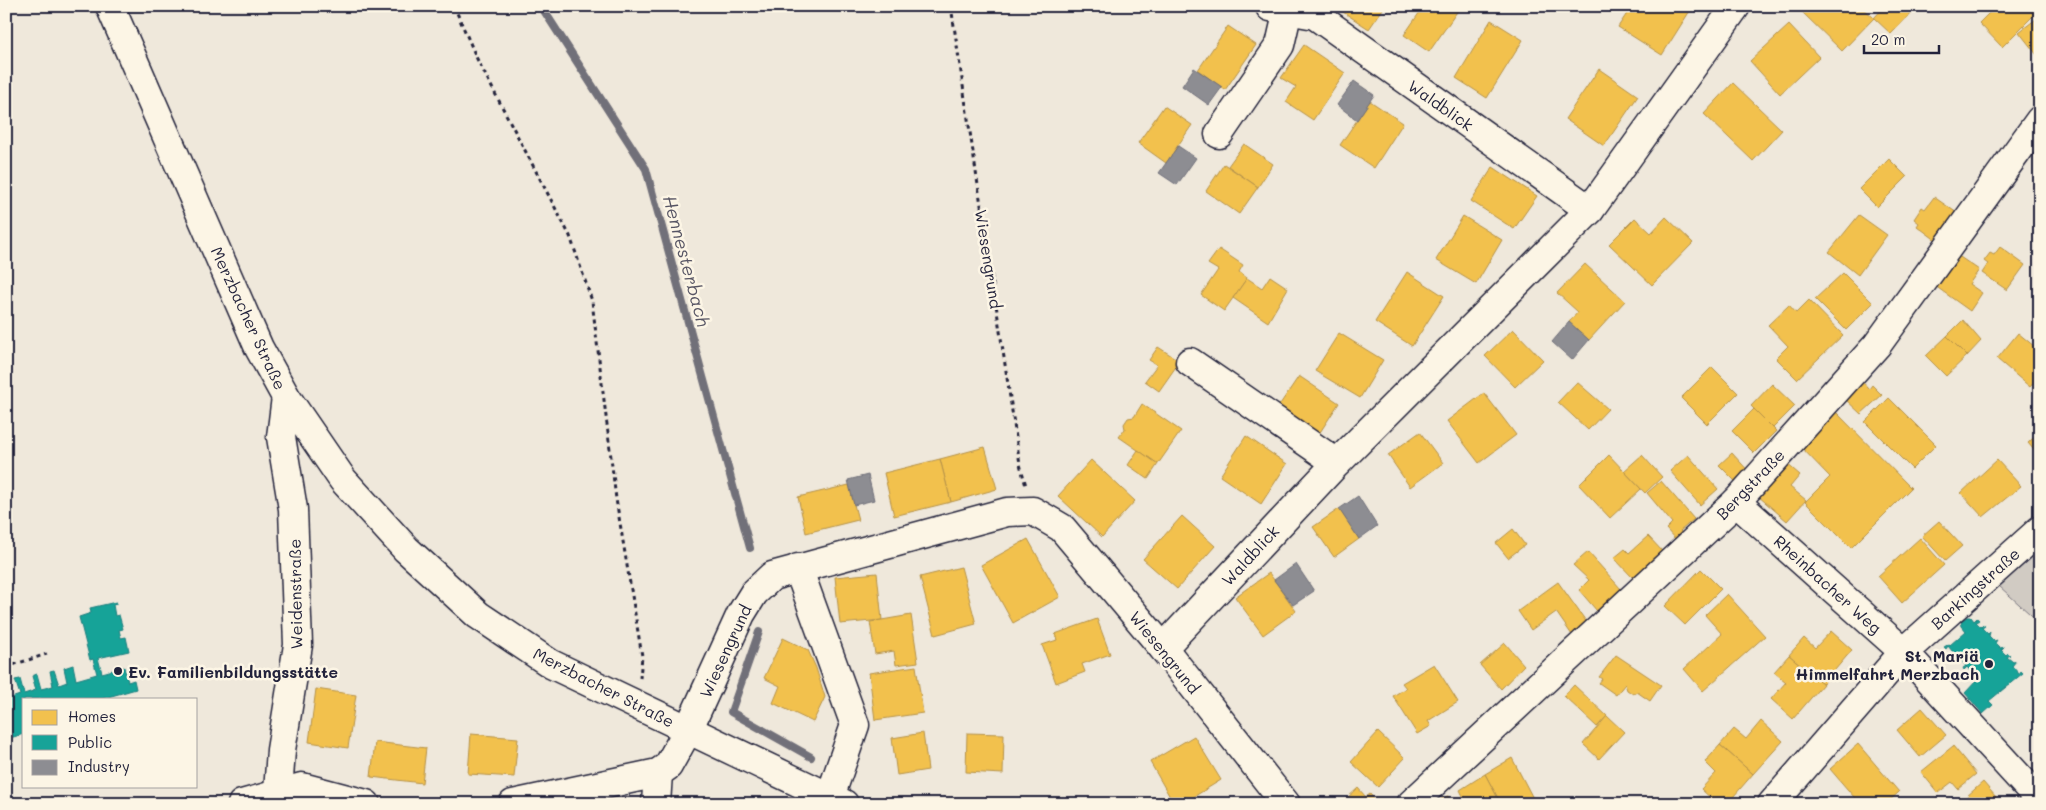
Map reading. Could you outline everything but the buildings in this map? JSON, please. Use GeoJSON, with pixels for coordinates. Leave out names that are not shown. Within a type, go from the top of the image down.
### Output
{"type":"FeatureCollection","features":[{"type":"Feature","properties":{"kind":"street","name":"Merzbacher Straße"},"geometry":{"type":"LineString","coordinates":[[110,6],[259,348],[286,396],[343,480],[406,549],[478,615],[551,664],[637,696],[688,730],[837,800]]}},
{"type":"Feature","properties":{"kind":"street","name":"Waldblick"},"geometry":{"type":"LineString","coordinates":[[1163,648],[1337,463],[1590,210],[1736,6]]}},
{"type":"Feature","properties":{"kind":"street","name":"Waldblick"},"geometry":{"type":"LineString","coordinates":[[1219,134],[1280,45],[1279,8],[1315,15],[1590,210]]}},
{"type":"Feature","properties":{"kind":"street","name":"Bergstraße"},"geometry":{"type":"LineString","coordinates":[[1412,804],[1736,502],[1877,345],[2040,120]]}},
{"type":"Feature","properties":{"kind":"street"},"geometry":{"type":"LineString","coordinates":[[1190,362],[1337,463]]}},
{"type":"Feature","properties":{"kind":"street","name":"Weidenstraße"},"geometry":{"type":"LineString","coordinates":[[278,792],[281,750],[298,645],[293,509],[282,437],[286,396]]}},
{"type":"Feature","properties":{"kind":"street","name":"Rheinbacher Weg"},"geometry":{"type":"LineString","coordinates":[[1736,502],[1904,652],[2040,800]]}},
{"type":"Feature","properties":{"kind":"street","name":"Wiesengrund"},"geometry":{"type":"LineString","coordinates":[[688,730],[741,614],[754,593],[772,576],[1007,512],[1034,511],[1062,528],[1163,648],[1286,804]]}},
{"type":"Feature","properties":{"kind":"street","name":"Barkingstraße"},"geometry":{"type":"LineString","coordinates":[[1772,804],[1904,652],[2040,530]]}},
{"type":"Feature","properties":{"kind":"street"},"geometry":{"type":"LineString","coordinates":[[798,568],[855,724],[837,800]]}},
{"type":"Feature","properties":{"kind":"street"},"geometry":{"type":"LineString","coordinates":[[513,804],[658,773],[668,766],[688,730]]}},
{"type":"Feature","properties":{"kind":"street"},"geometry":{"type":"LineString","coordinates":[[656,804],[658,773]]}},
{"type":"Feature","properties":{"kind":"street"},"geometry":{"type":"LineString","coordinates":[[242,804],[278,792],[302,787],[366,804]]}},
{"type":"Feature","properties":{"kind":"path"},"geometry":{"type":"LineString","coordinates":[[454,6],[477,59],[570,236],[592,301],[616,499],[642,656],[637,696]]}},
{"type":"Feature","properties":{"kind":"path","name":"Wiesengrund"},"geometry":{"type":"LineString","coordinates":[[951,6],[1020,464],[1034,511]]}},
{"type":"Feature","properties":{"kind":"path"},"geometry":{"type":"LineString","coordinates":[[6,667],[47,654]]}},
{"type":"Feature","properties":{"kind":"path"},"geometry":{"type":"LineString","coordinates":[[6,778],[12,804]]}},
{"type":"Feature","properties":{"kind":"shaded area"},"geometry":{"type":"Polygon","coordinates":[[[2040,548],[2040,623],[1999,586],[2040,548]]]}},
{"type":"Feature","properties":{"kind":"waterway","name":"Hennesterbach"},"geometry":{"type":"LineString","coordinates":[[541,6],[646,169],[750,548]]}},
{"type":"Feature","properties":{"kind":"waterway","name":"Hennesterbach"},"geometry":{"type":"LineString","coordinates":[[759,632],[731,712],[811,757]]}},
{"type":"Feature","properties":{"kind":"place","name":"St. Mariä Himmelfahrt Merzbach"},"geometry":{"type":"Point","coordinates":[1989,664]}},
{"type":"Feature","properties":{"kind":"place","name":"Ev. Familienbildungsstätte"},"geometry":{"type":"Point","coordinates":[118,671]}}]}
